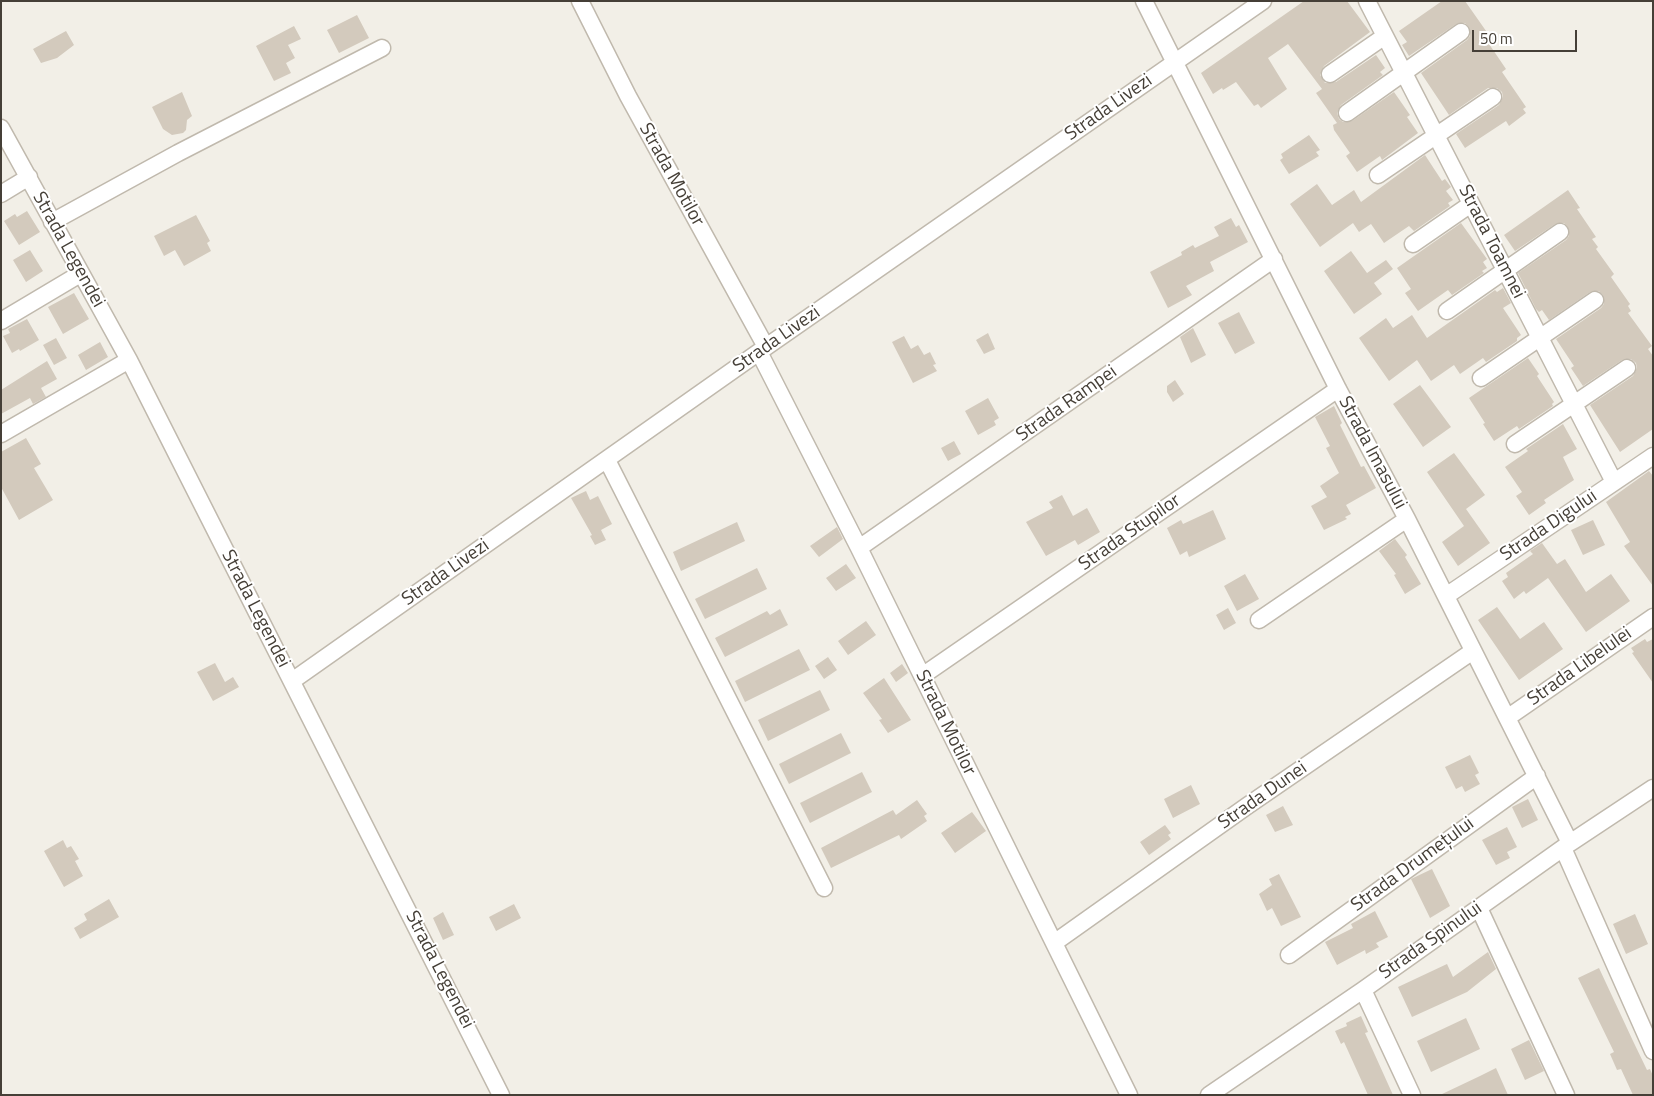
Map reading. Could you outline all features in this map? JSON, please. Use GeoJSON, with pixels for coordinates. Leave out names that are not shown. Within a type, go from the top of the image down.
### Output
{"type":"FeatureCollection","features":[{"type":"Feature","properties":{"kind":"street","name":"Strada Motilor"},"geometry":{"type":"LineString","coordinates":[[580,1],[762,350],[1129,1095]]}},
{"type":"Feature","properties":{"kind":"street","name":"Strada Imasului"},"geometry":{"type":"LineString","coordinates":[[1144,1],[1338,389],[1407,519],[1537,776],[1653,1051]]}},
{"type":"Feature","properties":{"kind":"street","name":"Strada Livezi"},"geometry":{"type":"LineString","coordinates":[[292,681],[762,350],[1263,1]]}},
{"type":"Feature","properties":{"kind":"street","name":"Strada Toamnei"},"geometry":{"type":"LineString","coordinates":[[1367,1],[1614,482]]}},
{"type":"Feature","properties":{"kind":"street"},"geometry":{"type":"LineString","coordinates":[[1347,112],[1461,32]]}},
{"type":"Feature","properties":{"kind":"street"},"geometry":{"type":"LineString","coordinates":[[1330,74],[1385,36]]}},
{"type":"Feature","properties":{"kind":"street"},"geometry":{"type":"LineString","coordinates":[[52,222],[178,153],[382,48]]}},
{"type":"Feature","properties":{"kind":"street"},"geometry":{"type":"LineString","coordinates":[[1378,175],[1493,97]]}},
{"type":"Feature","properties":{"kind":"street","name":"Strada Legendei"},"geometry":{"type":"LineString","coordinates":[[1,128],[129,360],[502,1095]]}},
{"type":"Feature","properties":{"kind":"street"},"geometry":{"type":"LineString","coordinates":[[1,194],[29,178]]}},
{"type":"Feature","properties":{"kind":"street"},"geometry":{"type":"LineString","coordinates":[[1413,244],[1472,204]]}},
{"type":"Feature","properties":{"kind":"street"},"geometry":{"type":"LineString","coordinates":[[1447,311],[1560,232]]}},
{"type":"Feature","properties":{"kind":"street","name":"Strada Rampei"},"geometry":{"type":"LineString","coordinates":[[859,548],[1274,260]]}},
{"type":"Feature","properties":{"kind":"street"},"geometry":{"type":"LineString","coordinates":[[1,321],[80,274]]}},
{"type":"Feature","properties":{"kind":"street"},"geometry":{"type":"LineString","coordinates":[[1481,378],[1539,336],[1595,300]]}},
{"type":"Feature","properties":{"kind":"street"},"geometry":{"type":"LineString","coordinates":[[1,434],[129,360]]}},
{"type":"Feature","properties":{"kind":"street"},"geometry":{"type":"LineString","coordinates":[[1515,444],[1627,368]]}},
{"type":"Feature","properties":{"kind":"street","name":"Strada Stupilor"},"geometry":{"type":"LineString","coordinates":[[922,676],[1338,389]]}},
{"type":"Feature","properties":{"kind":"street","name":"Strada Digului"},"geometry":{"type":"LineString","coordinates":[[1446,596],[1653,456]]}},
{"type":"Feature","properties":{"kind":"street"},"geometry":{"type":"LineString","coordinates":[[607,460],[824,888]]}},
{"type":"Feature","properties":{"kind":"street"},"geometry":{"type":"LineString","coordinates":[[1259,620],[1407,519]]}},
{"type":"Feature","properties":{"kind":"street","name":"Strada Libelulei"},"geometry":{"type":"LineString","coordinates":[[1507,718],[1653,617]]}},
{"type":"Feature","properties":{"kind":"street","name":"Strada Dunei"},"geometry":{"type":"LineString","coordinates":[[1054,943],[1247,806],[1473,650]]}},
{"type":"Feature","properties":{"kind":"street","name":"Strada Drumețului"},"geometry":{"type":"LineString","coordinates":[[1289,955],[1537,776]]}},
{"type":"Feature","properties":{"kind":"street","name":"Strada Spinului"},"geometry":{"type":"LineString","coordinates":[[1209,1095],[1363,990],[1566,845],[1653,788]]}},
{"type":"Feature","properties":{"kind":"street"},"geometry":{"type":"LineString","coordinates":[[1479,908],[1566,1095]]}},
{"type":"Feature","properties":{"kind":"street"},"geometry":{"type":"LineString","coordinates":[[1363,990],[1412,1095]]}},
{"type":"Feature","properties":{"kind":"building"},"geometry":{"type":"Polygon","coordinates":[[[1304,1],[1347,1],[1370,32],[1324,66],[1320,75],[1325,83],[1336,82],[1376,55],[1385,68],[1380,72],[1383,75],[1341,105],[1337,113],[1339,119],[1343,122],[1352,121],[1394,92],[1410,115],[1407,117],[1418,133],[1382,160],[1380,156],[1357,172],[1346,156],[1350,153],[1334,130],[1333,125],[1337,123],[1316,93],[1322,89],[1288,44],[1268,58],[1287,89],[1261,108],[1258,104],[1254,106],[1236,82],[1213,94],[1201,73],[1304,1]]]}},
{"type":"Feature","properties":{"kind":"building"},"geometry":{"type":"Polygon","coordinates":[[[1442,1],[1465,1],[1491,38],[1487,41],[1506,69],[1502,72],[1526,107],[1523,109],[1526,113],[1509,126],[1506,121],[1465,148],[1456,134],[1499,105],[1503,97],[1502,92],[1497,88],[1488,88],[1449,115],[1421,73],[1467,40],[1470,36],[1469,27],[1465,23],[1456,24],[1409,56],[1402,45],[1407,42],[1399,31],[1442,1]]]}},
{"type":"Feature","properties":{"kind":"building"},"geometry":{"type":"Polygon","coordinates":[[[357,15],[369,38],[339,53],[327,30],[357,15]]]}},
{"type":"Feature","properties":{"kind":"building"},"geometry":{"type":"Polygon","coordinates":[[[294,26],[301,39],[288,45],[295,58],[286,63],[291,73],[274,81],[256,46],[294,26]]]}},
{"type":"Feature","properties":{"kind":"building"},"geometry":{"type":"Polygon","coordinates":[[[66,31],[74,45],[57,58],[41,63],[33,49],[66,31]]]}},
{"type":"Feature","properties":{"kind":"building"},"geometry":{"type":"Polygon","coordinates":[[[182,92],[192,116],[187,120],[186,130],[183,133],[172,135],[163,129],[152,107],[182,92]]]}},
{"type":"Feature","properties":{"kind":"building"},"geometry":{"type":"Polygon","coordinates":[[[1309,135],[1320,150],[1316,152],[1319,156],[1289,174],[1280,160],[1283,158],[1281,154],[1309,135]]]}},
{"type":"Feature","properties":{"kind":"building"},"geometry":{"type":"Polygon","coordinates":[[[1425,155],[1442,181],[1445,179],[1451,187],[1446,191],[1453,200],[1448,203],[1450,206],[1414,231],[1409,226],[1384,243],[1371,224],[1359,232],[1353,223],[1320,247],[1290,204],[1317,184],[1332,205],[1354,190],[1361,202],[1425,155]]]}},
{"type":"Feature","properties":{"kind":"building"},"geometry":{"type":"Polygon","coordinates":[[[1568,190],[1580,208],[1577,209],[1596,237],[1592,239],[1598,247],[1596,249],[1614,274],[1611,277],[1630,304],[1628,306],[1631,311],[1628,313],[1652,346],[1648,349],[1653,356],[1653,429],[1620,452],[1590,405],[1633,376],[1637,368],[1636,363],[1631,359],[1622,360],[1583,386],[1571,368],[1574,366],[1556,339],[1601,308],[1604,304],[1603,295],[1599,291],[1590,292],[1549,320],[1542,310],[1539,312],[1536,309],[1518,273],[1566,240],[1569,236],[1568,227],[1564,223],[1555,224],[1515,251],[1504,235],[1568,190]]]}},
{"type":"Feature","properties":{"kind":"building"},"geometry":{"type":"Polygon","coordinates":[[[27,211],[40,232],[19,245],[4,221],[15,214],[17,217],[27,211]]]}},
{"type":"Feature","properties":{"kind":"building"},"geometry":{"type":"Polygon","coordinates":[[[196,215],[210,241],[207,243],[211,251],[184,266],[175,250],[164,256],[154,236],[196,215]]]}},
{"type":"Feature","properties":{"kind":"building"},"geometry":{"type":"Polygon","coordinates":[[[1231,218],[1236,227],[1239,225],[1248,242],[1210,262],[1214,271],[1186,286],[1192,295],[1168,308],[1150,272],[1182,255],[1181,252],[1193,245],[1195,248],[1219,236],[1214,227],[1231,218]]]}},
{"type":"Feature","properties":{"kind":"building"},"geometry":{"type":"Polygon","coordinates":[[[1461,223],[1487,259],[1483,262],[1487,268],[1482,271],[1484,273],[1452,295],[1448,290],[1418,311],[1405,293],[1411,289],[1397,268],[1461,223]]]}},
{"type":"Feature","properties":{"kind":"building"},"geometry":{"type":"Polygon","coordinates":[[[30,250],[43,271],[26,282],[13,260],[30,250]]]}},
{"type":"Feature","properties":{"kind":"building"},"geometry":{"type":"Polygon","coordinates":[[[1351,251],[1367,273],[1386,260],[1393,269],[1374,283],[1382,294],[1354,314],[1324,271],[1351,251]]]}},
{"type":"Feature","properties":{"kind":"building"},"geometry":{"type":"Polygon","coordinates":[[[1503,288],[1511,303],[1503,308],[1521,335],[1517,338],[1517,341],[1486,362],[1483,358],[1460,374],[1454,365],[1431,381],[1417,360],[1389,381],[1359,338],[1386,318],[1393,328],[1412,315],[1427,338],[1495,290],[1497,292],[1503,288]]]}},
{"type":"Feature","properties":{"kind":"building"},"geometry":{"type":"Polygon","coordinates":[[[74,293],[89,319],[63,334],[48,307],[74,293]]]}},
{"type":"Feature","properties":{"kind":"building"},"geometry":{"type":"Polygon","coordinates":[[[1239,312],[1255,343],[1235,354],[1218,323],[1239,312]]]}},
{"type":"Feature","properties":{"kind":"building"},"geometry":{"type":"Polygon","coordinates":[[[27,319],[39,340],[20,351],[19,349],[12,353],[3,336],[10,333],[8,329],[27,319]]]}},
{"type":"Feature","properties":{"kind":"building"},"geometry":{"type":"Polygon","coordinates":[[[1193,328],[1206,355],[1191,363],[1180,337],[1193,328]]]}},
{"type":"Feature","properties":{"kind":"building"},"geometry":{"type":"Polygon","coordinates":[[[988,333],[995,349],[984,354],[976,340],[988,333]]]}},
{"type":"Feature","properties":{"kind":"building"},"geometry":{"type":"Polygon","coordinates":[[[904,336],[911,349],[918,345],[924,355],[930,352],[936,364],[933,365],[937,371],[913,383],[892,342],[904,336]]]}},
{"type":"Feature","properties":{"kind":"building"},"geometry":{"type":"Polygon","coordinates":[[[56,338],[67,358],[54,365],[43,345],[56,338]]]}},
{"type":"Feature","properties":{"kind":"building"},"geometry":{"type":"Polygon","coordinates":[[[100,342],[108,357],[86,370],[78,355],[100,342]]]}},
{"type":"Feature","properties":{"kind":"building"},"geometry":{"type":"Polygon","coordinates":[[[1528,358],[1554,402],[1553,406],[1519,429],[1517,426],[1494,441],[1469,398],[1528,358]]]}},
{"type":"Feature","properties":{"kind":"building"},"geometry":{"type":"Polygon","coordinates":[[[47,361],[57,379],[41,388],[46,397],[33,404],[30,398],[1,414],[1,390],[47,361]]]}},
{"type":"Feature","properties":{"kind":"building"},"geometry":{"type":"Polygon","coordinates":[[[1175,380],[1184,394],[1173,402],[1167,392],[1167,386],[1175,380]]]}},
{"type":"Feature","properties":{"kind":"building"},"geometry":{"type":"Polygon","coordinates":[[[1420,385],[1451,427],[1423,447],[1393,404],[1420,385]]]}},
{"type":"Feature","properties":{"kind":"building"},"geometry":{"type":"Polygon","coordinates":[[[988,398],[999,418],[994,421],[996,425],[978,435],[965,411],[988,398]]]}},
{"type":"Feature","properties":{"kind":"building"},"geometry":{"type":"Polygon","coordinates":[[[1334,406],[1342,423],[1340,425],[1361,467],[1364,466],[1376,488],[1346,505],[1351,514],[1345,517],[1347,519],[1324,530],[1311,506],[1327,497],[1320,486],[1339,473],[1326,448],[1330,446],[1315,417],[1334,406]]]}},
{"type":"Feature","properties":{"kind":"building"},"geometry":{"type":"Polygon","coordinates":[[[1563,424],[1577,449],[1563,457],[1574,480],[1544,500],[1546,503],[1529,515],[1516,496],[1522,492],[1505,467],[1528,451],[1526,449],[1563,424]]]}},
{"type":"Feature","properties":{"kind":"building"},"geometry":{"type":"Polygon","coordinates":[[[26,438],[41,464],[34,468],[53,500],[19,520],[1,487],[1,452],[26,438]]]}},
{"type":"Feature","properties":{"kind":"building"},"geometry":{"type":"Polygon","coordinates":[[[954,441],[961,454],[948,461],[941,448],[954,441]]]}},
{"type":"Feature","properties":{"kind":"building"},"geometry":{"type":"Polygon","coordinates":[[[1454,453],[1485,495],[1466,509],[1490,543],[1458,566],[1442,542],[1464,526],[1427,472],[1454,453]]]}},
{"type":"Feature","properties":{"kind":"building"},"geometry":{"type":"Polygon","coordinates":[[[1649,471],[1653,476],[1653,586],[1624,546],[1630,542],[1606,502],[1649,471]]]}},
{"type":"Feature","properties":{"kind":"building"},"geometry":{"type":"Polygon","coordinates":[[[586,491],[590,500],[598,496],[612,524],[601,530],[606,540],[595,545],[590,536],[592,535],[571,498],[586,491]]]}},
{"type":"Feature","properties":{"kind":"building"},"geometry":{"type":"Polygon","coordinates":[[[1062,495],[1073,516],[1087,508],[1100,532],[1078,545],[1075,540],[1046,556],[1026,522],[1053,508],[1049,502],[1062,495]]]}},
{"type":"Feature","properties":{"kind":"building"},"geometry":{"type":"Polygon","coordinates":[[[1213,510],[1226,539],[1189,557],[1187,551],[1180,555],[1167,528],[1181,520],[1183,524],[1213,510]]]}},
{"type":"Feature","properties":{"kind":"building"},"geometry":{"type":"Polygon","coordinates":[[[1593,520],[1605,545],[1583,555],[1571,530],[1593,520]]]}},
{"type":"Feature","properties":{"kind":"building"},"geometry":{"type":"Polygon","coordinates":[[[737,522],[745,541],[681,571],[673,552],[737,522]]]}},
{"type":"Feature","properties":{"kind":"building"},"geometry":{"type":"Polygon","coordinates":[[[837,527],[843,539],[819,557],[810,546],[837,527]]]}},
{"type":"Feature","properties":{"kind":"building"},"geometry":{"type":"Polygon","coordinates":[[[1395,539],[1407,555],[1405,557],[1421,584],[1405,594],[1394,575],[1396,574],[1379,551],[1395,539]]]}},
{"type":"Feature","properties":{"kind":"building"},"geometry":{"type":"Polygon","coordinates":[[[1542,543],[1557,564],[1565,559],[1586,592],[1611,574],[1630,601],[1586,632],[1548,578],[1526,594],[1524,591],[1514,599],[1502,581],[1508,577],[1506,573],[1533,554],[1530,551],[1542,543]]]}},
{"type":"Feature","properties":{"kind":"building"},"geometry":{"type":"Polygon","coordinates":[[[846,564],[856,578],[836,591],[826,578],[846,564]]]}},
{"type":"Feature","properties":{"kind":"building"},"geometry":{"type":"Polygon","coordinates":[[[757,568],[767,589],[705,619],[695,599],[757,568]]]}},
{"type":"Feature","properties":{"kind":"building"},"geometry":{"type":"Polygon","coordinates":[[[1245,574],[1259,599],[1237,611],[1224,586],[1245,574]]]}},
{"type":"Feature","properties":{"kind":"building"},"geometry":{"type":"Polygon","coordinates":[[[1497,607],[1520,639],[1544,622],[1563,649],[1519,680],[1478,620],[1497,607]]]}},
{"type":"Feature","properties":{"kind":"building"},"geometry":{"type":"Polygon","coordinates":[[[1228,608],[1236,623],[1224,630],[1216,615],[1228,608]]]}},
{"type":"Feature","properties":{"kind":"building"},"geometry":{"type":"Polygon","coordinates":[[[780,609],[788,625],[725,657],[715,638],[767,611],[770,615],[780,609]]]}},
{"type":"Feature","properties":{"kind":"building"},"geometry":{"type":"Polygon","coordinates":[[[866,621],[876,635],[848,655],[838,641],[866,621]]]}},
{"type":"Feature","properties":{"kind":"building"},"geometry":{"type":"Polygon","coordinates":[[[1645,639],[1647,642],[1653,639],[1653,683],[1632,653],[1634,652],[1631,648],[1645,639]]]}},
{"type":"Feature","properties":{"kind":"building"},"geometry":{"type":"Polygon","coordinates":[[[799,649],[810,670],[745,702],[735,681],[799,649]]]}},
{"type":"Feature","properties":{"kind":"building"},"geometry":{"type":"Polygon","coordinates":[[[828,657],[837,670],[824,679],[815,666],[828,657]]]}},
{"type":"Feature","properties":{"kind":"building"},"geometry":{"type":"Polygon","coordinates":[[[215,663],[225,682],[233,677],[239,687],[213,701],[197,672],[215,663]]]}},
{"type":"Feature","properties":{"kind":"building"},"geometry":{"type":"Polygon","coordinates":[[[902,664],[908,673],[896,682],[890,673],[902,664]]]}},
{"type":"Feature","properties":{"kind":"building"},"geometry":{"type":"Polygon","coordinates":[[[884,678],[911,720],[888,733],[879,720],[882,719],[863,693],[884,678]]]}},
{"type":"Feature","properties":{"kind":"building"},"geometry":{"type":"Polygon","coordinates":[[[820,690],[830,710],[768,741],[758,720],[820,690]]]}},
{"type":"Feature","properties":{"kind":"building"},"geometry":{"type":"Polygon","coordinates":[[[841,733],[851,753],[789,784],[779,764],[841,733]]]}},
{"type":"Feature","properties":{"kind":"building"},"geometry":{"type":"Polygon","coordinates":[[[1470,755],[1479,773],[1475,775],[1480,784],[1465,792],[1462,786],[1456,789],[1445,767],[1470,755]]]}},
{"type":"Feature","properties":{"kind":"building"},"geometry":{"type":"Polygon","coordinates":[[[862,772],[872,792],[810,823],[800,803],[862,772]]]}},
{"type":"Feature","properties":{"kind":"building"},"geometry":{"type":"Polygon","coordinates":[[[1191,785],[1200,804],[1173,818],[1164,799],[1191,785]]]}},
{"type":"Feature","properties":{"kind":"building"},"geometry":{"type":"Polygon","coordinates":[[[1528,799],[1538,820],[1522,828],[1512,807],[1528,799]]]}},
{"type":"Feature","properties":{"kind":"building"},"geometry":{"type":"Polygon","coordinates":[[[917,800],[927,814],[924,816],[927,821],[901,839],[899,835],[831,868],[821,848],[893,810],[896,815],[917,800]]]}},
{"type":"Feature","properties":{"kind":"building"},"geometry":{"type":"Polygon","coordinates":[[[1283,806],[1293,825],[1275,832],[1266,815],[1283,806]]]}},
{"type":"Feature","properties":{"kind":"building"},"geometry":{"type":"Polygon","coordinates":[[[972,812],[986,831],[955,853],[941,833],[972,812]]]}},
{"type":"Feature","properties":{"kind":"building"},"geometry":{"type":"Polygon","coordinates":[[[1165,825],[1171,833],[1168,835],[1171,839],[1149,855],[1140,842],[1165,825]]]}},
{"type":"Feature","properties":{"kind":"building"},"geometry":{"type":"Polygon","coordinates":[[[1507,827],[1517,847],[1507,852],[1510,858],[1496,865],[1482,840],[1507,827]]]}},
{"type":"Feature","properties":{"kind":"building"},"geometry":{"type":"Polygon","coordinates":[[[63,840],[67,848],[71,846],[79,859],[75,861],[83,876],[64,887],[44,851],[63,840]]]}},
{"type":"Feature","properties":{"kind":"building"},"geometry":{"type":"Polygon","coordinates":[[[1432,869],[1450,906],[1430,918],[1411,879],[1432,869]]]}},
{"type":"Feature","properties":{"kind":"building"},"geometry":{"type":"Polygon","coordinates":[[[1279,874],[1301,917],[1281,926],[1272,908],[1267,911],[1259,894],[1272,885],[1269,879],[1279,874]]]}},
{"type":"Feature","properties":{"kind":"building"},"geometry":{"type":"Polygon","coordinates":[[[109,899],[119,917],[80,939],[74,928],[87,920],[84,914],[109,899]]]}},
{"type":"Feature","properties":{"kind":"building"},"geometry":{"type":"Polygon","coordinates":[[[514,904],[521,918],[496,931],[489,917],[514,904]]]}},
{"type":"Feature","properties":{"kind":"building"},"geometry":{"type":"Polygon","coordinates":[[[1375,911],[1388,937],[1376,943],[1379,947],[1366,954],[1365,950],[1337,965],[1325,942],[1353,928],[1351,924],[1375,911]]]}},
{"type":"Feature","properties":{"kind":"building"},"geometry":{"type":"Polygon","coordinates":[[[443,912],[454,935],[443,940],[433,918],[443,912]]]}},
{"type":"Feature","properties":{"kind":"building"},"geometry":{"type":"Polygon","coordinates":[[[1635,914],[1648,944],[1626,954],[1613,924],[1635,914]]]}},
{"type":"Feature","properties":{"kind":"building"},"geometry":{"type":"Polygon","coordinates":[[[1488,952],[1496,969],[1467,992],[1412,1017],[1398,987],[1447,964],[1453,977],[1488,952]]]}},
{"type":"Feature","properties":{"kind":"building"},"geometry":{"type":"Polygon","coordinates":[[[1599,968],[1647,1070],[1650,1069],[1653,1076],[1653,1095],[1633,1095],[1621,1069],[1617,1070],[1610,1054],[1614,1052],[1578,978],[1599,968]]]}},
{"type":"Feature","properties":{"kind":"building"},"geometry":{"type":"Polygon","coordinates":[[[1361,1016],[1368,1032],[1365,1033],[1393,1095],[1368,1095],[1344,1042],[1341,1044],[1335,1031],[1347,1026],[1346,1023],[1361,1016]]]}},
{"type":"Feature","properties":{"kind":"building"},"geometry":{"type":"Polygon","coordinates":[[[1466,1018],[1480,1049],[1431,1072],[1417,1041],[1466,1018]]]}},
{"type":"Feature","properties":{"kind":"building"},"geometry":{"type":"Polygon","coordinates":[[[1529,1040],[1544,1071],[1525,1080],[1511,1049],[1529,1040]]]}},
{"type":"Feature","properties":{"kind":"building"},"geometry":{"type":"Polygon","coordinates":[[[1496,1068],[1508,1095],[1440,1095],[1480,1076],[1496,1068]]]}}]}
